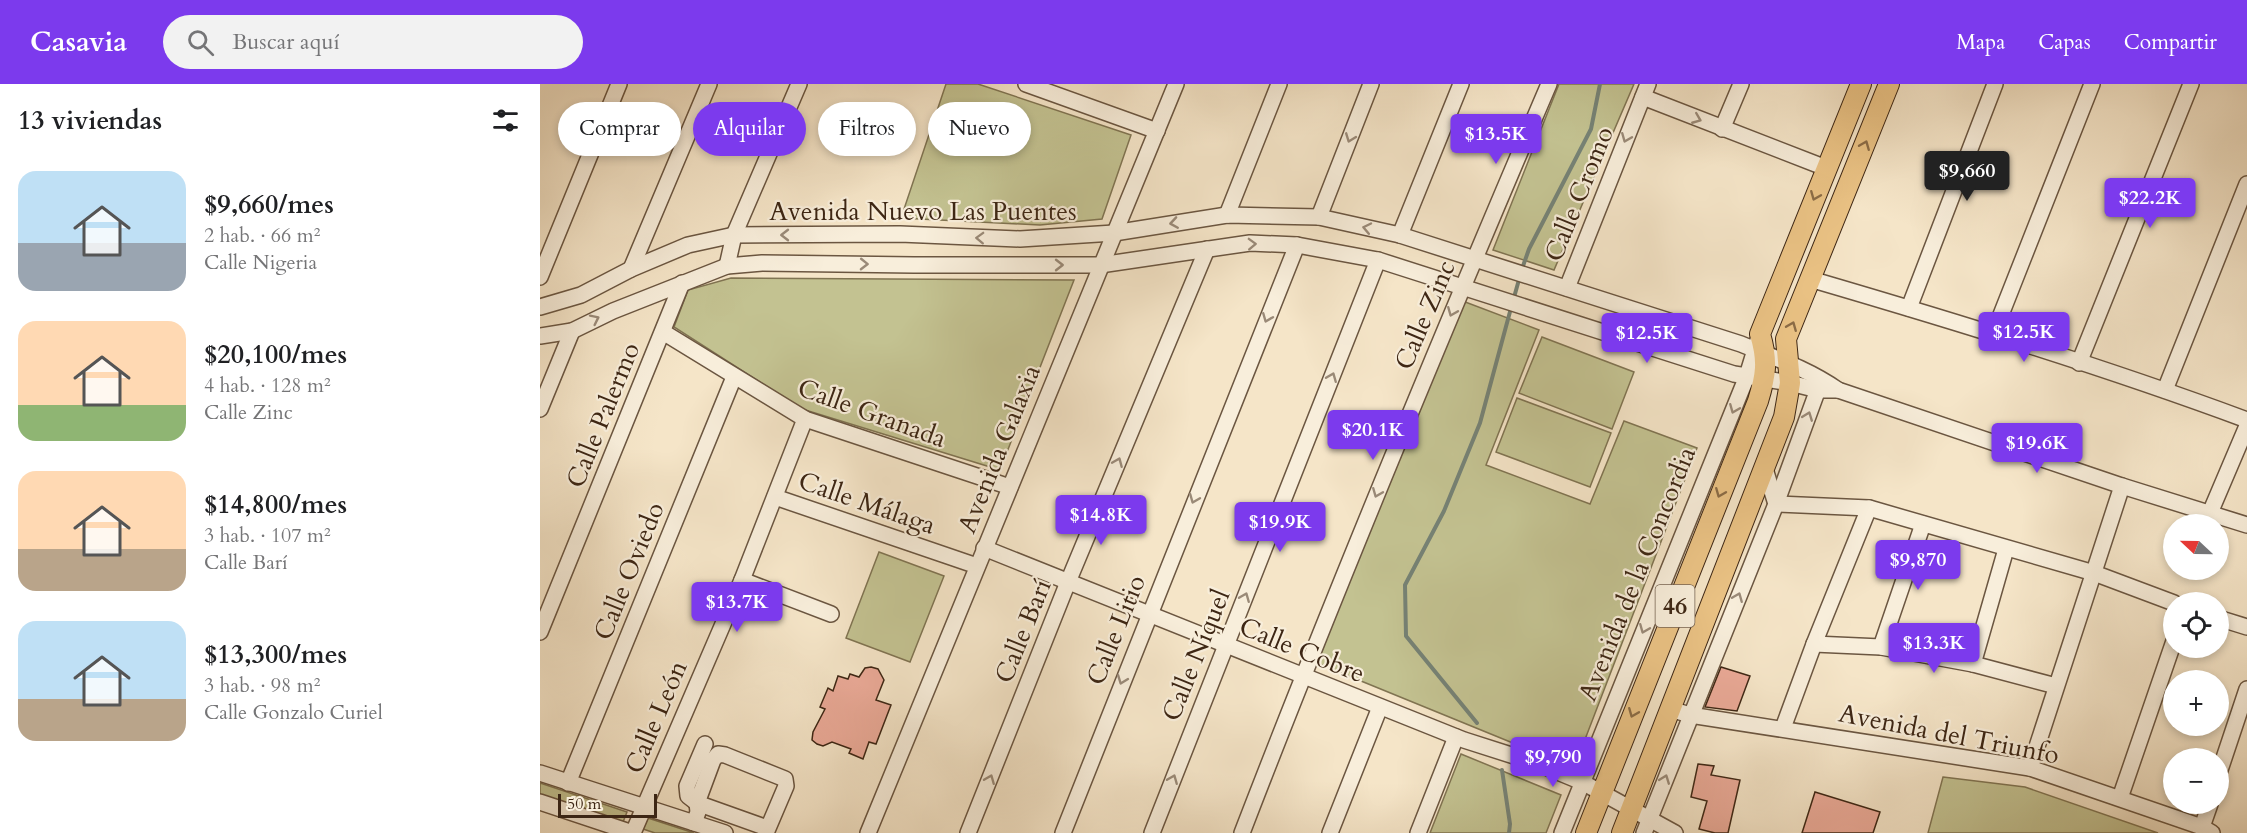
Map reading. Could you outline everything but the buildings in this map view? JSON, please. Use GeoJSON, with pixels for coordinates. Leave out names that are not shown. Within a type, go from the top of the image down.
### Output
{"type":"FeatureCollection","features":[{"type":"Feature","properties":{"kind":"main road","name":"Avenida de la Concordia"},"geometry":{"type":"LineString","coordinates":[[1586,833],[1758,401],[1756,378],[1760,346],[1826,168],[1861,84]]}},
{"type":"Feature","properties":{"kind":"main road","name":"46"},"geometry":{"type":"LineString","coordinates":[[1622,833],[1784,417],[1790,383],[1786,339],[1889,84]]}},
{"type":"Feature","properties":{"kind":"street"},"geometry":{"type":"LineString","coordinates":[[540,277],[619,84]]}},
{"type":"Feature","properties":{"kind":"street"},"geometry":{"type":"LineString","coordinates":[[631,269],[709,84]]}},
{"type":"Feature","properties":{"kind":"street"},"geometry":{"type":"LineString","coordinates":[[727,266],[734,235],[799,84]]}},
{"type":"Feature","properties":{"kind":"street"},"geometry":{"type":"LineString","coordinates":[[1026,84],[1156,131]]}},
{"type":"Feature","properties":{"kind":"street","name":"Avenida Galaxia"},"geometry":{"type":"LineString","coordinates":[[868,833],[1176,84]]}},
{"type":"Feature","properties":{"kind":"street"},"geometry":{"type":"LineString","coordinates":[[1227,215],[1279,84]]}},
{"type":"Feature","properties":{"kind":"street"},"geometry":{"type":"LineString","coordinates":[[1319,217],[1371,84]]}},
{"type":"Feature","properties":{"kind":"street"},"geometry":{"type":"LineString","coordinates":[[1400,235],[1461,84]]}},
{"type":"Feature","properties":{"kind":"street","name":"Calle Zinc"},"geometry":{"type":"LineString","coordinates":[[1242,833],[1302,676],[1461,288],[1549,84]]}},
{"type":"Feature","properties":{"kind":"street"},"geometry":{"type":"LineString","coordinates":[[1722,129],[1741,84]]}},
{"type":"Feature","properties":{"kind":"street"},"geometry":{"type":"LineString","coordinates":[[1910,309],[1995,84]]}},
{"type":"Feature","properties":{"kind":"street"},"geometry":{"type":"LineString","coordinates":[[1993,335],[2092,84]]}},
{"type":"Feature","properties":{"kind":"street"},"geometry":{"type":"LineString","coordinates":[[2079,363],[2191,84]]}},
{"type":"Feature","properties":{"kind":"street"},"geometry":{"type":"LineString","coordinates":[[1645,90],[1722,129],[1826,168]]}},
{"type":"Feature","properties":{"kind":"street","name":"Calle Cromo"},"geometry":{"type":"LineString","coordinates":[[1567,288],[1645,90]]}},
{"type":"Feature","properties":{"kind":"street"},"geometry":{"type":"LineString","coordinates":[[2165,390],[2247,184]]}},
{"type":"Feature","properties":{"kind":"street","name":"Avenida Nuevo Las Puentes"},"geometry":{"type":"LineString","coordinates":[[540,307],[581,295],[631,269],[688,245],[734,235],[900,234],[1020,239],[1114,233],[1227,215],[1319,217],[1400,235],[1760,346],[1820,384]]}},
{"type":"Feature","properties":{"kind":"street","name":"Avenida Nuevo Las Puentes"},"geometry":{"type":"LineString","coordinates":[[540,336],[572,331],[613,311],[727,266],[762,262],[1100,265],[1250,243],[1297,244],[1378,260],[1734,374],[1790,383],[1820,384]]}},
{"type":"Feature","properties":{"kind":"street","name":"Calle Litio"},"geometry":{"type":"LineString","coordinates":[[1063,833],[1148,614],[1297,244]]}},
{"type":"Feature","properties":{"kind":"street","name":"Calle Barí"},"geometry":{"type":"LineString","coordinates":[[968,833],[1068,582],[1207,249]]}},
{"type":"Feature","properties":{"kind":"street","name":"Calle Níquel"},"geometry":{"type":"LineString","coordinates":[[1152,833],[1378,260]]}},
{"type":"Feature","properties":{"kind":"street"},"geometry":{"type":"LineString","coordinates":[[1810,279],[2165,390],[2247,420]]}},
{"type":"Feature","properties":{"kind":"street","name":"Calle Palermo"},"geometry":{"type":"LineString","coordinates":[[540,632],[682,283]]}},
{"type":"Feature","properties":{"kind":"street"},"geometry":{"type":"LineString","coordinates":[[540,409],[572,331]]}},
{"type":"Feature","properties":{"kind":"street","name":"Calle Granada"},"geometry":{"type":"LineString","coordinates":[[663,332],[806,419],[1010,487]]}},
{"type":"Feature","properties":{"kind":"street","name":"Calle Oviedo"},"geometry":{"type":"LineString","coordinates":[[568,783],[734,377]]}},
{"type":"Feature","properties":{"kind":"street","name":"Avenida de la Concordia"},"geometry":{"type":"LineString","coordinates":[[1562,833],[1756,378]]}},
{"type":"Feature","properties":{"kind":"street"},"geometry":{"type":"LineString","coordinates":[[1647,826],[1776,504],[1820,384],[2122,486],[2247,525]]}},
{"type":"Feature","properties":{"kind":"street","name":"Calle León"},"geometry":{"type":"LineString","coordinates":[[633,833],[742,580],[806,419]]}},
{"type":"Feature","properties":{"kind":"street"},"geometry":{"type":"LineString","coordinates":[[2210,513],[2247,426]]}},
{"type":"Feature","properties":{"kind":"street"},"geometry":{"type":"LineString","coordinates":[[1765,469],[1776,504]]}},
{"type":"Feature","properties":{"kind":"street"},"geometry":{"type":"LineString","coordinates":[[2030,768],[2122,486]]}},
{"type":"Feature","properties":{"kind":"street","name":"Calle Málaga"},"geometry":{"type":"LineString","coordinates":[[775,496],[977,566]]}},
{"type":"Feature","properties":{"kind":"street"},"geometry":{"type":"LineString","coordinates":[[1776,504],[1869,508],[2094,573],[2163,599]]}},
{"type":"Feature","properties":{"kind":"street"},"geometry":{"type":"LineString","coordinates":[[1783,728],[1869,508]]}},
{"type":"Feature","properties":{"kind":"street"},"geometry":{"type":"LineString","coordinates":[[1881,647],[1923,524]]}},
{"type":"Feature","properties":{"kind":"street","name":"Calle Cobre"},"geometry":{"type":"LineString","coordinates":[[984,548],[1456,737],[1536,763],[1582,782],[1632,809],[1647,826],[1675,833]]}},
{"type":"Feature","properties":{"kind":"street"},"geometry":{"type":"LineString","coordinates":[[1973,664],[2006,549]]}},
{"type":"Feature","properties":{"kind":"street"},"geometry":{"type":"LineString","coordinates":[[742,580],[831,614]]}},
{"type":"Feature","properties":{"kind":"street"},"geometry":{"type":"LineString","coordinates":[[2229,621],[2247,627]]}},
{"type":"Feature","properties":{"kind":"street"},"geometry":{"type":"LineString","coordinates":[[1814,644],[1881,647],[1973,664],[2056,686]]}},
{"type":"Feature","properties":{"kind":"street"},"geometry":{"type":"LineString","coordinates":[[2120,798],[2168,658]]}},
{"type":"Feature","properties":{"kind":"street"},"geometry":{"type":"LineString","coordinates":[[2227,748],[2247,689]]}},
{"type":"Feature","properties":{"kind":"street"},"geometry":{"type":"LineString","coordinates":[[1330,833],[1380,707]]}},
{"type":"Feature","properties":{"kind":"street","name":"Avenida del Triunfo"},"geometry":{"type":"LineString","coordinates":[[1670,709],[1690,715],[2030,768],[2207,830]]}},
{"type":"Feature","properties":{"kind":"street"},"geometry":{"type":"LineString","coordinates":[[1418,833],[1456,737]]}},
{"type":"Feature","properties":{"kind":"street"},"geometry":{"type":"LineString","coordinates":[[694,823],[698,812],[697,802],[718,754],[786,779],[786,786],[767,830],[697,802],[688,796],[687,786],[705,744]]}},
{"type":"Feature","properties":{"kind":"street"},"geometry":{"type":"LineString","coordinates":[[540,773],[725,833]]}},
{"type":"Feature","properties":{"kind":"street"},"geometry":{"type":"LineString","coordinates":[[540,802],[633,833]]}},
{"type":"Feature","properties":{"kind":"street"},"geometry":{"type":"LineString","coordinates":[[2207,830],[2209,814]]}},
{"type":"Feature","properties":{"kind":"shaded area"},"geometry":{"type":"Polygon","coordinates":[[[946,84],[978,84],[1131,135],[1102,219],[1040,225],[901,218],[928,138],[928,156],[1031,156],[1031,102],[940,102],[946,84]]]}},
{"type":"Feature","properties":{"kind":"shaded area"},"geometry":{"type":"Polygon","coordinates":[[[1559,84],[1634,84],[1554,270],[1493,250],[1559,84]]]}},
{"type":"Feature","properties":{"kind":"shaded area"},"geometry":{"type":"Polygon","coordinates":[[[731,278],[1074,280],[1000,470],[802,409],[674,327],[688,290],[731,278]]]}},
{"type":"Feature","properties":{"kind":"shaded area"},"geometry":{"type":"Polygon","coordinates":[[[1460,300],[1539,330],[1486,465],[1590,504],[1624,421],[1697,448],[1574,768],[1317,663],[1460,300]]]}},
{"type":"Feature","properties":{"kind":"shaded area"},"geometry":{"type":"Polygon","coordinates":[[[1542,337],[1634,372],[1612,429],[1519,393],[1542,337]]]}},
{"type":"Feature","properties":{"kind":"shaded area"},"geometry":{"type":"Polygon","coordinates":[[[1517,398],[1611,433],[1590,487],[1496,452],[1517,398]]]}},
{"type":"Feature","properties":{"kind":"shaded area"},"geometry":{"type":"Polygon","coordinates":[[[879,552],[944,576],[910,662],[846,638],[879,552]]]}},
{"type":"Feature","properties":{"kind":"shaded area"},"geometry":{"type":"Polygon","coordinates":[[[1461,754],[1561,795],[1546,833],[1430,833],[1461,754]]]}},
{"type":"Feature","properties":{"kind":"shaded area"},"geometry":{"type":"Polygon","coordinates":[[[1943,777],[2025,787],[2158,833],[1928,833],[1943,777]]]}},
{"type":"Feature","properties":{"kind":"shaded area"},"geometry":{"type":"Polygon","coordinates":[[[540,783],[627,812],[623,822],[540,796],[540,783]]]}},
{"type":"Feature","properties":{"kind":"shaded area"},"geometry":{"type":"Polygon","coordinates":[[[648,818],[694,833],[655,833],[643,829],[648,818]]]}},
{"type":"Feature","properties":{"kind":"waterway"},"geometry":{"type":"LineString","coordinates":[[1522,269],[1529,249],[1591,129],[1600,84]]}},
{"type":"Feature","properties":{"kind":"waterway"},"geometry":{"type":"LineString","coordinates":[[1513,301],[1520,276]]}},
{"type":"Feature","properties":{"kind":"waterway"},"geometry":{"type":"LineString","coordinates":[[1477,723],[1406,636],[1405,585],[1444,511],[1480,423],[1511,308]]}},
{"type":"Feature","properties":{"kind":"waterway"},"geometry":{"type":"LineString","coordinates":[[1502,770],[1510,824],[1509,833]]}}]}
